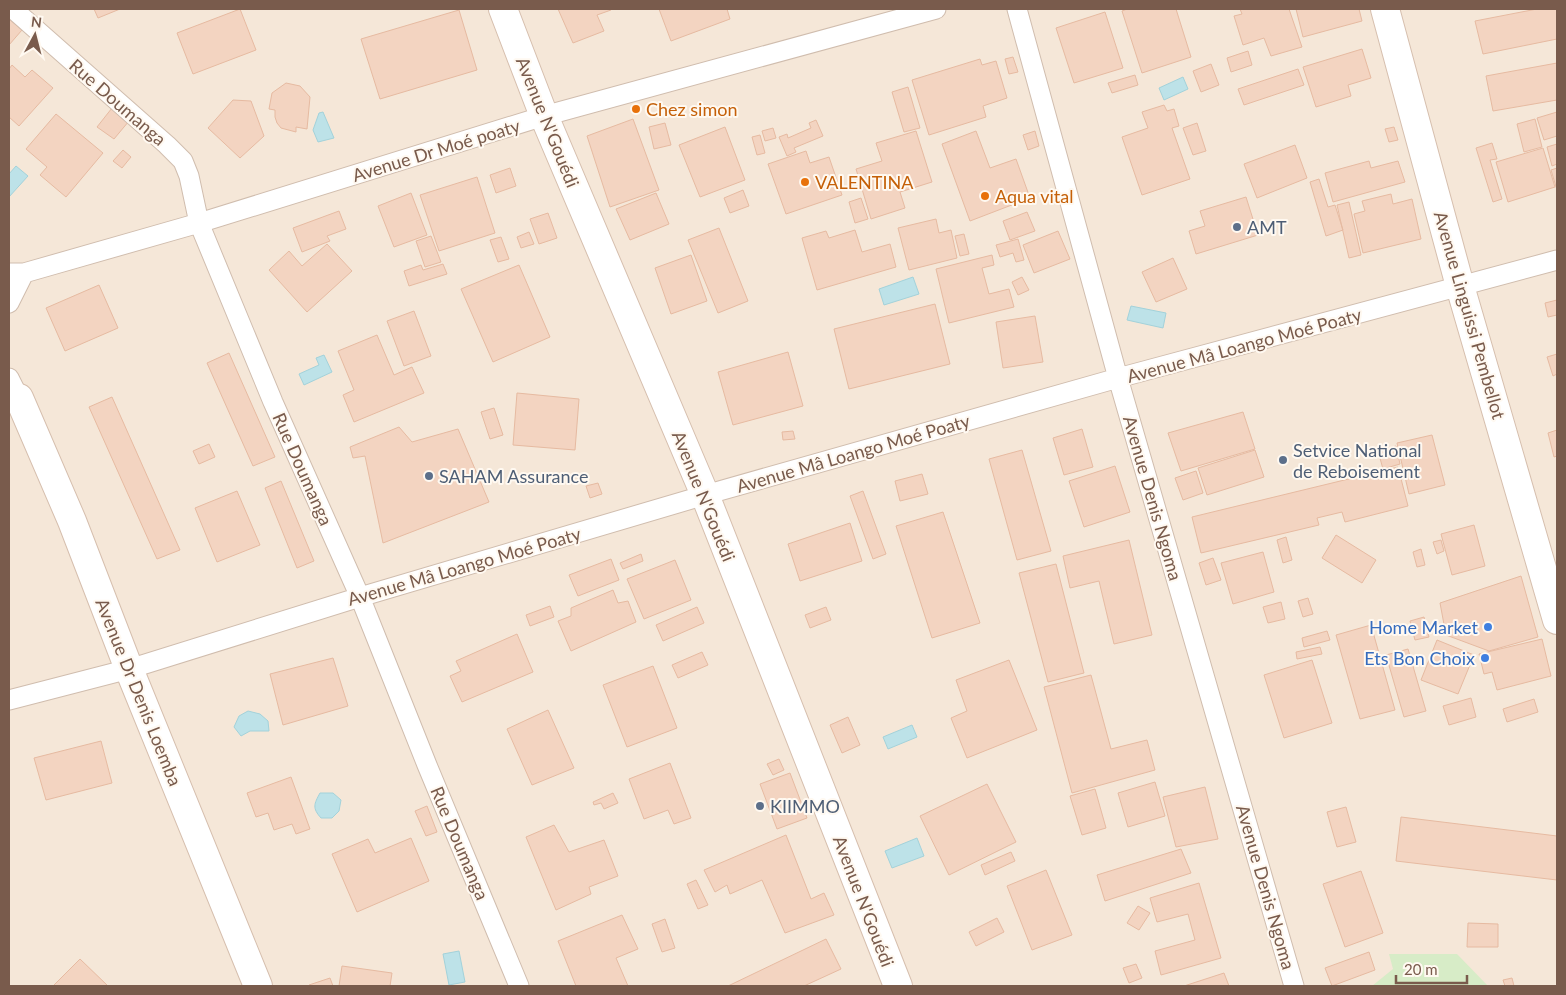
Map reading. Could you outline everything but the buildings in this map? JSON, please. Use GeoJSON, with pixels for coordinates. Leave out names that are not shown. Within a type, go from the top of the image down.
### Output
{"type":"FeatureCollection","features":[{"type":"Feature","properties":{"kind":"street","name":"Rue Doumanga"},"geometry":{"type":"LineString","coordinates":[[13,9],[160,138],[183,161],[189,176],[199,223],[273,402],[360,597],[427,765],[519,986]]}},
{"type":"Feature","properties":{"kind":"street","name":"Avenue N'Gouédi"},"geometry":{"type":"LineString","coordinates":[[503,9],[544,116],[705,495],[898,986]]}},
{"type":"Feature","properties":{"kind":"street","name":"Avenue Dr Moé poaty"},"geometry":{"type":"LineString","coordinates":[[9,302],[16,273],[199,223],[544,116],[936,9]]}},
{"type":"Feature","properties":{"kind":"street","name":"Avenue Denis Ngoma"},"geometry":{"type":"LineString","coordinates":[[1017,9],[1118,378],[1294,986]]}},
{"type":"Feature","properties":{"kind":"street","name":"Avenue Linguissi Pembellot"},"geometry":{"type":"LineString","coordinates":[[1385,9],[1460,286],[1557,620]]}},
{"type":"Feature","properties":{"kind":"street","name":"Avenue Mâ Loango Moé Poaty"},"geometry":{"type":"LineString","coordinates":[[9,700],[128,669],[360,597],[705,495],[1118,378],[1557,260]]}},
{"type":"Feature","properties":{"kind":"street","name":"Avenue Dr Denis Loemba"},"geometry":{"type":"LineString","coordinates":[[12,390],[72,521],[128,669],[258,986]]}},
{"type":"Feature","properties":{"kind":"shaded area"},"geometry":{"type":"Polygon","coordinates":[[[9,9],[1557,9],[1557,986],[9,986],[9,9]]]}},
{"type":"Feature","properties":{"kind":"green space"},"geometry":{"type":"Polygon","coordinates":[[[1389,954],[1457,954],[1488,986],[1372,986],[1393,969],[1389,954]]]}},
{"type":"Feature","properties":{"kind":"water"},"geometry":{"type":"Polygon","coordinates":[[[1183,77],[1188,89],[1164,100],[1159,88],[1183,77]]]}},
{"type":"Feature","properties":{"kind":"water"},"geometry":{"type":"Polygon","coordinates":[[[323,112],[334,138],[318,142],[313,130],[319,113],[323,112]]]}},
{"type":"Feature","properties":{"kind":"water"},"geometry":{"type":"Polygon","coordinates":[[[16,166],[28,176],[9,197],[9,174],[16,166]]]}},
{"type":"Feature","properties":{"kind":"water"},"geometry":{"type":"Polygon","coordinates":[[[913,277],[919,294],[884,305],[879,289],[913,277]]]}},
{"type":"Feature","properties":{"kind":"water"},"geometry":{"type":"Polygon","coordinates":[[[1131,306],[1166,313],[1163,328],[1127,320],[1131,306]]]}},
{"type":"Feature","properties":{"kind":"water"},"geometry":{"type":"Polygon","coordinates":[[[324,355],[332,372],[304,385],[299,374],[319,365],[316,358],[324,355]]]}},
{"type":"Feature","properties":{"kind":"water"},"geometry":{"type":"Polygon","coordinates":[[[248,711],[260,714],[268,721],[269,731],[250,731],[241,736],[234,727],[239,716],[248,711]]]}},
{"type":"Feature","properties":{"kind":"water"},"geometry":{"type":"Polygon","coordinates":[[[912,725],[917,737],[888,749],[883,737],[912,725]]]}},
{"type":"Feature","properties":{"kind":"water"},"geometry":{"type":"Polygon","coordinates":[[[320,793],[333,793],[341,800],[339,811],[332,818],[321,818],[315,809],[315,803],[320,793]]]}},
{"type":"Feature","properties":{"kind":"water"},"geometry":{"type":"Polygon","coordinates":[[[917,838],[924,856],[892,868],[885,851],[917,838]]]}},
{"type":"Feature","properties":{"kind":"water"},"geometry":{"type":"Polygon","coordinates":[[[459,951],[465,982],[449,985],[443,954],[459,951]]]}},
{"type":"Feature","properties":{"kind":"place","name":"Chez simon"},"geometry":{"type":"Point","coordinates":[636,109]}},
{"type":"Feature","properties":{"kind":"place","name":"VALENTINA"},"geometry":{"type":"Point","coordinates":[805,182]}},
{"type":"Feature","properties":{"kind":"place","name":"Aqua vital"},"geometry":{"type":"Point","coordinates":[985,196]}},
{"type":"Feature","properties":{"kind":"place","name":"AMT"},"geometry":{"type":"Point","coordinates":[1237,227]}},
{"type":"Feature","properties":{"kind":"place","name":"Setvice National de Reboisement"},"geometry":{"type":"Point","coordinates":[1283,460]}},
{"type":"Feature","properties":{"kind":"place","name":"SAHAM Assurance"},"geometry":{"type":"Point","coordinates":[429,476]}},
{"type":"Feature","properties":{"kind":"place","name":"Home Market"},"geometry":{"type":"Point","coordinates":[1488,627]}},
{"type":"Feature","properties":{"kind":"place","name":"Ets Bon Choix"},"geometry":{"type":"Point","coordinates":[1485,658]}},
{"type":"Feature","properties":{"kind":"place","name":"KIIMMO"},"geometry":{"type":"Point","coordinates":[760,806]}}]}
